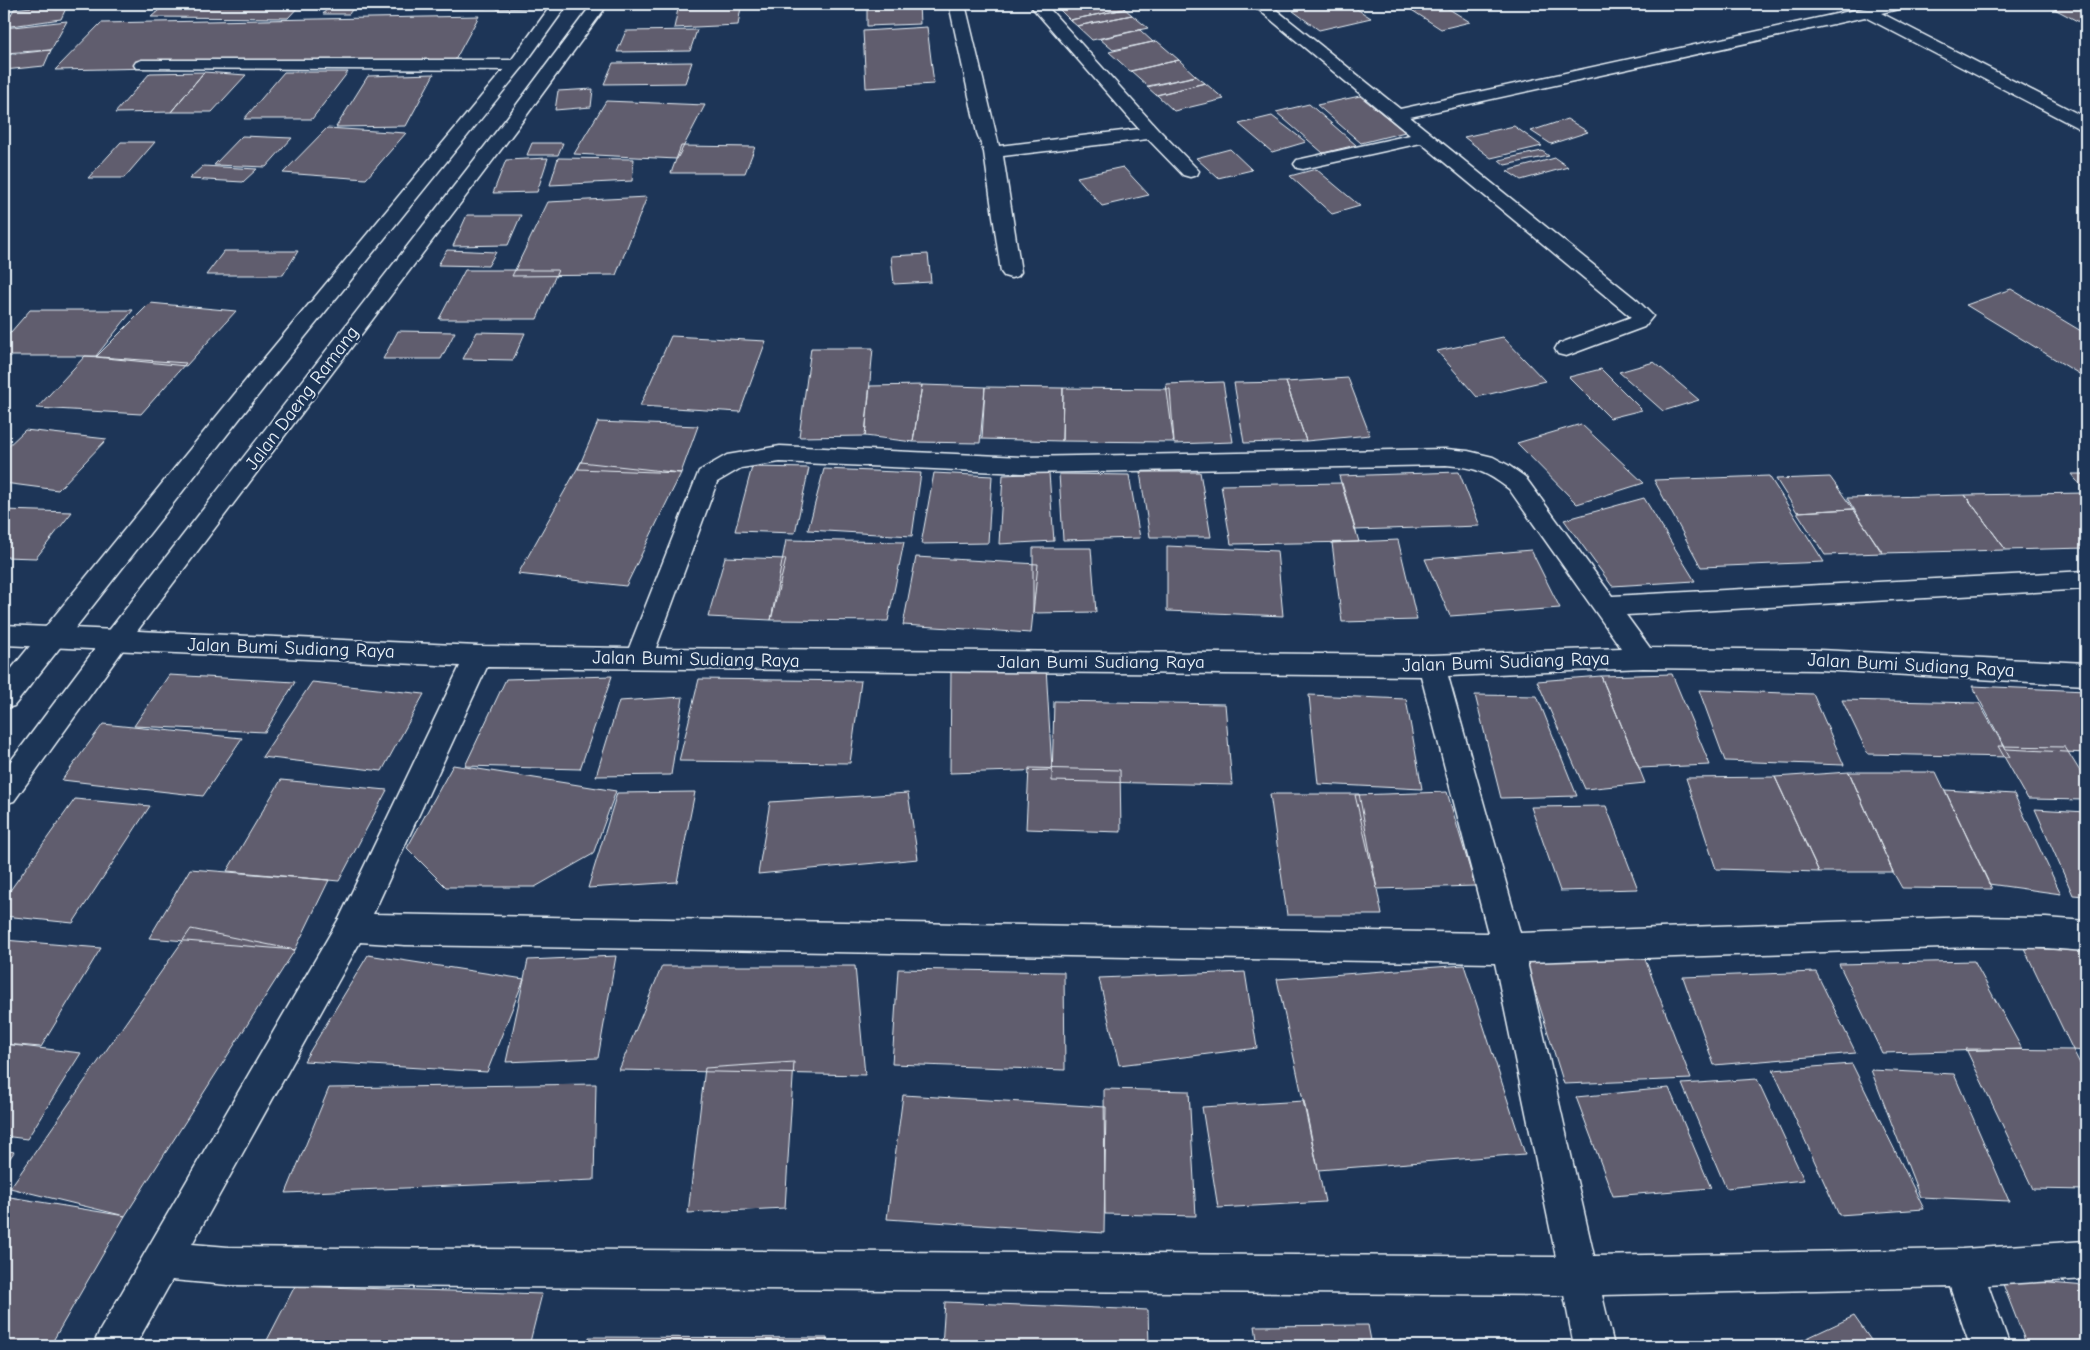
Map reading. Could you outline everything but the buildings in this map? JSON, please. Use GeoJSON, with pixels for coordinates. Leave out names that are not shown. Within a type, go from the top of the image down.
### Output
{"type":"FeatureCollection","features":[{"type":"Feature","properties":{"kind":"street"},"geometry":{"type":"LineString","coordinates":[[4,698],[259,379],[516,65],[560,4]]}},
{"type":"Feature","properties":{"kind":"street","name":"Jalan Daeng Ramang"},"geometry":{"type":"LineString","coordinates":[[4,792],[116,640],[512,123],[600,4]]}},
{"type":"Feature","properties":{"kind":"street"},"geometry":{"type":"LineString","coordinates":[[957,4],[963,41],[986,138],[993,152],[1011,272]]}},
{"type":"Feature","properties":{"kind":"street"},"geometry":{"type":"LineString","coordinates":[[1037,4],[1152,133],[1190,171]]}},
{"type":"Feature","properties":{"kind":"street"},"geometry":{"type":"LineString","coordinates":[[1260,4],[1624,299],[1642,316],[1637,323],[1566,349]]}},
{"type":"Feature","properties":{"kind":"street"},"geometry":{"type":"LineString","coordinates":[[1396,115],[1902,4]]}},
{"type":"Feature","properties":{"kind":"street"},"geometry":{"type":"LineString","coordinates":[[1867,12],[2086,125]]}},
{"type":"Feature","properties":{"kind":"street"},"geometry":{"type":"LineString","coordinates":[[142,65],[516,65]]}},
{"type":"Feature","properties":{"kind":"street"},"geometry":{"type":"LineString","coordinates":[[993,152],[1152,133]]}},
{"type":"Feature","properties":{"kind":"street"},"geometry":{"type":"LineString","coordinates":[[1302,164],[1424,137]]}},
{"type":"Feature","properties":{"kind":"street"},"geometry":{"type":"LineString","coordinates":[[639,658],[707,477],[735,461],[780,454],[1022,465],[1446,457],[1471,459],[1497,467],[1517,483],[1643,658]]}},
{"type":"Feature","properties":{"kind":"street"},"geometry":{"type":"LineString","coordinates":[[1605,606],[2086,580]]}},
{"type":"Feature","properties":{"kind":"street","name":"Jalan Bumi Sudiang Raya"},"geometry":{"type":"LineString","coordinates":[[4,635],[478,656],[1432,666],[1643,658],[1819,660],[2086,674]]}},
{"type":"Feature","properties":{"kind":"street"},"geometry":{"type":"LineString","coordinates":[[113,1346],[351,927],[478,656]]}},
{"type":"Feature","properties":{"kind":"street"},"geometry":{"type":"LineString","coordinates":[[1432,666],[1508,948],[1577,1276],[1594,1346]]}},
{"type":"Feature","properties":{"kind":"street"},"geometry":{"type":"LineString","coordinates":[[351,927],[425,930],[1508,948],[1972,932],[2046,933],[2086,936]]}},
{"type":"Feature","properties":{"kind":"street"},"geometry":{"type":"LineString","coordinates":[[161,1260],[228,1266],[1577,1276],[1962,1268],[2086,1260]]}},
{"type":"Feature","properties":{"kind":"street"},"geometry":{"type":"LineString","coordinates":[[1962,1268],[1990,1346]]}}]}
